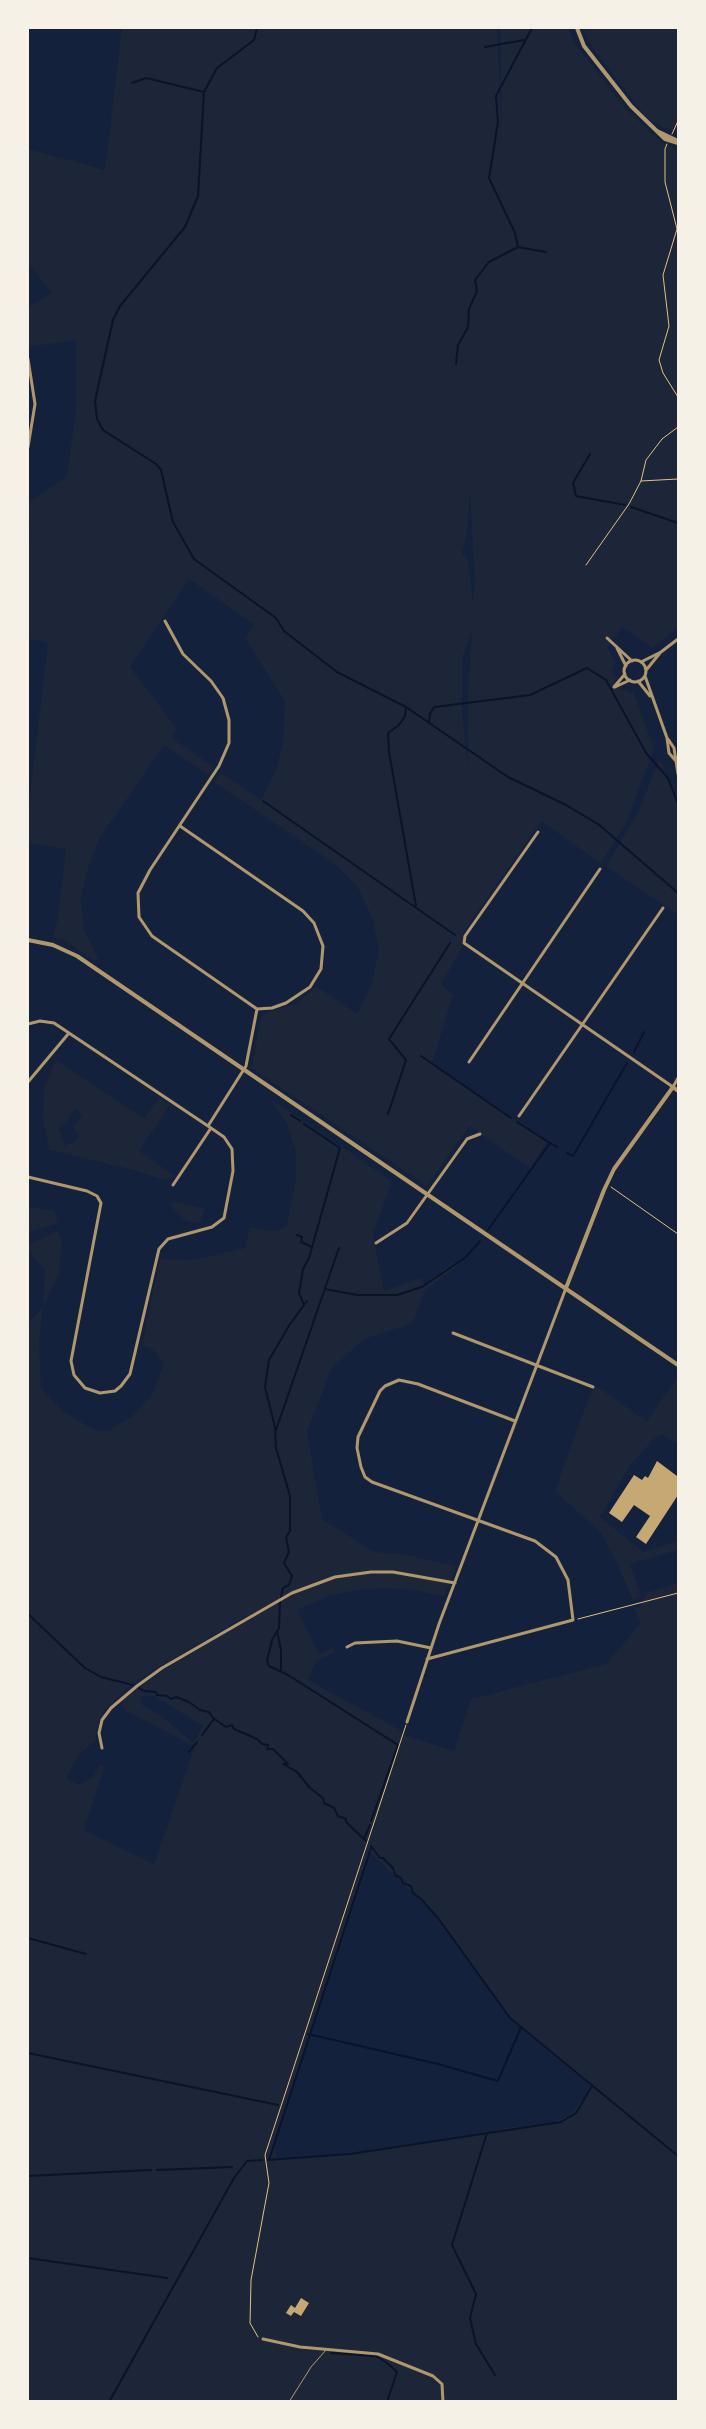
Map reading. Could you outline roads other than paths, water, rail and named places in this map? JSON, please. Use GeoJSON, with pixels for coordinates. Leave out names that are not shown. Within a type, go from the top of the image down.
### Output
{"type":"FeatureCollection","features":[{"type":"Feature","properties":{"kind":"street"},"geometry":{"type":"LineString","coordinates":[[577,28],[584,46],[618,91],[655,130],[669,141],[678,142]]}},
{"type":"Feature","properties":{"kind":"street"},"geometry":{"type":"LineString","coordinates":[[28,359],[35,404],[28,447]]}},
{"type":"Feature","properties":{"kind":"street"},"geometry":{"type":"LineString","coordinates":[[165,621],[183,654],[211,682],[223,698],[229,720],[229,743],[219,766],[152,866],[138,893],[139,917],[152,936],[257,1009],[272,1008],[286,1003],[310,986],[321,969],[323,958],[320,935],[314,922],[303,911],[180,826]]}},
{"type":"Feature","properties":{"kind":"street"},"geometry":{"type":"LineString","coordinates":[[607,638],[632,660],[641,662],[660,652],[678,639]]}},
{"type":"Feature","properties":{"kind":"street"},"geometry":{"type":"LineString","coordinates":[[617,648],[626,666],[625,674],[614,687],[630,680],[638,681],[645,676]]}},
{"type":"Feature","properties":{"kind":"street"},"geometry":{"type":"LineString","coordinates":[[660,652],[646,670],[645,676],[650,696],[667,738],[669,753],[675,760],[678,774]]}},
{"type":"Feature","properties":{"kind":"street"},"geometry":{"type":"LineString","coordinates":[[626,666],[632,660]]}},
{"type":"Feature","properties":{"kind":"street"},"geometry":{"type":"LineString","coordinates":[[641,662],[646,670]]}},
{"type":"Feature","properties":{"kind":"street"},"geometry":{"type":"LineString","coordinates":[[625,674],[630,680]]}},
{"type":"Feature","properties":{"kind":"street"},"geometry":{"type":"LineString","coordinates":[[638,681],[650,696]]}},
{"type":"Feature","properties":{"kind":"street"},"geometry":{"type":"LineString","coordinates":[[538,832],[470,928],[463,941],[678,1091]]}},
{"type":"Feature","properties":{"kind":"street"},"geometry":{"type":"LineString","coordinates":[[469,1062],[600,869]]}},
{"type":"Feature","properties":{"kind":"street"},"geometry":{"type":"LineString","coordinates":[[519,1116],[663,908]]}},
{"type":"Feature","properties":{"kind":"street"},"geometry":{"type":"LineString","coordinates":[[28,940],[53,944],[69,951],[678,1365]]}},
{"type":"Feature","properties":{"kind":"street"},"geometry":{"type":"LineString","coordinates":[[173,1186],[244,1070],[257,1009]]}},
{"type":"Feature","properties":{"kind":"street"},"geometry":{"type":"LineString","coordinates":[[28,1024],[40,1020],[50,1022],[69,1033],[209,1127],[229,1143],[233,1156],[233,1171],[224,1216],[216,1225],[175,1236],[161,1245],[157,1253],[130,1374],[118,1389],[105,1393],[90,1390],[74,1376],[71,1361],[101,1206],[97,1196],[90,1192],[28,1177]]}},
{"type":"Feature","properties":{"kind":"street"},"geometry":{"type":"LineString","coordinates":[[28,1082],[69,1033]]}},
{"type":"Feature","properties":{"kind":"street"},"geometry":{"type":"LineString","coordinates":[[407,1722],[427,1659],[455,1583],[606,1184],[614,1169],[678,1078]]}},
{"type":"Feature","properties":{"kind":"street"},"geometry":{"type":"LineString","coordinates":[[376,1243],[407,1223],[467,1139],[480,1134]]}},
{"type":"Feature","properties":{"kind":"street"},"geometry":{"type":"LineString","coordinates":[[453,1333],[593,1387]]}},
{"type":"Feature","properties":{"kind":"street"},"geometry":{"type":"LineString","coordinates":[[427,1659],[573,1620],[568,1580],[556,1556],[544,1546],[525,1536],[372,1482],[364,1474],[359,1457],[358,1437],[380,1391],[385,1386],[400,1380],[418,1384],[515,1421]]}},
{"type":"Feature","properties":{"kind":"street"},"geometry":{"type":"LineString","coordinates":[[102,1748],[99,1733],[102,1720],[111,1708],[137,1686],[162,1668],[292,1593],[335,1577],[370,1572],[393,1572],[455,1583]]}},
{"type":"Feature","properties":{"kind":"street"},"geometry":{"type":"LineString","coordinates":[[347,1646],[356,1643],[397,1641],[431,1648]]}},
{"type":"Feature","properties":{"kind":"street"},"geometry":{"type":"LineString","coordinates":[[263,2339],[300,2347],[378,2354],[433,2376],[442,2384],[443,2402]]}},
{"type":"Feature","properties":{"kind":"lane"},"geometry":{"type":"LineString","coordinates":[[289,2402],[311,2366],[327,2349]]}},
{"type":"Feature","properties":{"kind":"waterway"},"geometry":{"type":"LineString","coordinates":[[257,28],[254,40],[217,68],[204,92],[198,196],[185,227],[120,306],[113,320],[95,401],[97,419],[103,430],[156,464],[161,470],[173,522],[194,559],[276,618],[284,631],[337,672],[406,707],[508,777],[566,805],[598,824],[678,893]]}},
{"type":"Feature","properties":{"kind":"waterway"},"geometry":{"type":"LineString","coordinates":[[456,364],[458,345],[468,327],[469,309],[477,291],[475,280],[489,262],[518,247],[515,233],[489,178],[498,122],[496,96],[532,28]]}},
{"type":"Feature","properties":{"kind":"waterway"},"geometry":{"type":"LineString","coordinates":[[485,47],[524,40]]}},
{"type":"Feature","properties":{"kind":"waterway"},"geometry":{"type":"LineString","coordinates":[[132,83],[146,78],[204,92]]}},
{"type":"Feature","properties":{"kind":"waterway"},"geometry":{"type":"LineString","coordinates":[[518,247],[546,252]]}},
{"type":"Feature","properties":{"kind":"waterway"},"geometry":{"type":"LineString","coordinates":[[590,454],[573,483],[576,496],[625,505]]}},
{"type":"Feature","properties":{"kind":"waterway"},"geometry":{"type":"LineString","coordinates":[[631,507],[678,523]]}},
{"type":"Feature","properties":{"kind":"waterway"},"geometry":{"type":"LineString","coordinates":[[429,723],[430,714],[434,707],[530,695],[587,668],[606,680],[646,753],[668,778],[678,804]]}},
{"type":"Feature","properties":{"kind":"waterway"},"geometry":{"type":"LineString","coordinates":[[406,707],[405,716],[399,725],[388,733],[389,752],[416,906]]}},
{"type":"Feature","properties":{"kind":"waterway"},"geometry":{"type":"LineString","coordinates":[[263,801],[455,935]]}},
{"type":"Feature","properties":{"kind":"waterway"},"geometry":{"type":"LineString","coordinates":[[388,1114],[406,1060],[389,1039],[450,943]]}},
{"type":"Feature","properties":{"kind":"waterway"},"geometry":{"type":"LineString","coordinates":[[634,1052],[644,1032]]}},
{"type":"Feature","properties":{"kind":"waterway"},"geometry":{"type":"LineString","coordinates":[[421,1056],[511,1118]]}},
{"type":"Feature","properties":{"kind":"waterway"},"geometry":{"type":"LineString","coordinates":[[567,1153],[573,1156],[627,1063]]}},
{"type":"Feature","properties":{"kind":"waterway"},"geometry":{"type":"LineString","coordinates":[[291,1115],[300,1121]]}},
{"type":"Feature","properties":{"kind":"waterway"},"geometry":{"type":"LineString","coordinates":[[517,1122],[550,1143]]}},
{"type":"Feature","properties":{"kind":"waterway"},"geometry":{"type":"LineString","coordinates":[[304,1124],[340,1148],[309,1258],[303,1269],[299,1293],[304,1305]]}},
{"type":"Feature","properties":{"kind":"waterway"},"geometry":{"type":"LineString","coordinates":[[488,1230],[550,1143],[557,1147]]}},
{"type":"Feature","properties":{"kind":"waterway"},"geometry":{"type":"LineString","coordinates":[[297,1235],[302,1237],[301,1242],[312,1247]]}},
{"type":"Feature","properties":{"kind":"waterway"},"geometry":{"type":"LineString","coordinates":[[325,1289],[357,1295],[397,1295],[422,1287],[466,1257],[480,1241]]}},
{"type":"Feature","properties":{"kind":"waterway"},"geometry":{"type":"LineString","coordinates":[[276,1430],[339,1248]]}},
{"type":"Feature","properties":{"kind":"waterway"},"geometry":{"type":"LineString","coordinates":[[281,1597],[283,1588],[289,1585],[292,1576],[284,1563],[289,1552],[286,1537],[290,1531],[290,1496],[276,1448],[275,1427],[265,1387],[269,1360],[290,1324],[307,1301]]}},
{"type":"Feature","properties":{"kind":"waterway"},"geometry":{"type":"LineString","coordinates":[[280,1601],[279,1628],[272,1640],[267,1661],[269,1666],[288,1675],[398,1745],[371,1821]]}},
{"type":"Feature","properties":{"kind":"waterway"},"geometry":{"type":"LineString","coordinates":[[28,1614],[85,1668],[101,1677],[133,1685]]}},
{"type":"Feature","properties":{"kind":"waterway"},"geometry":{"type":"LineString","coordinates":[[277,1631],[281,1650],[281,1670]]}},
{"type":"Feature","properties":{"kind":"waterway"},"geometry":{"type":"LineString","coordinates":[[139,1688],[144,1691],[156,1692],[157,1695],[167,1696],[171,1699],[176,1697],[189,1702],[200,1710],[209,1712],[213,1718],[226,1727],[232,1725],[234,1729],[257,1739],[262,1744],[268,1745],[267,1749],[273,1749],[288,1764],[283,1764],[297,1772],[310,1788],[323,1798],[324,1803],[334,1808],[338,1816],[346,1819],[346,1822],[366,1841]]}},
{"type":"Feature","properties":{"kind":"waterway"},"geometry":{"type":"LineString","coordinates":[[202,1735],[214,1719]]}},
{"type":"Feature","properties":{"kind":"waterway"},"geometry":{"type":"LineString","coordinates":[[189,1752],[197,1742]]}},
{"type":"Feature","properties":{"kind":"waterway"},"geometry":{"type":"LineString","coordinates":[[364,1839],[370,1825]]}},
{"type":"Feature","properties":{"kind":"waterway"},"geometry":{"type":"LineString","coordinates":[[371,1846],[380,1858],[383,1858],[393,1868],[395,1875],[401,1878],[403,1883],[411,1886],[413,1893],[438,1918],[510,2018],[678,2156]]}},
{"type":"Feature","properties":{"kind":"waterway"},"geometry":{"type":"LineString","coordinates":[[269,2160],[371,1848]]}},
{"type":"Feature","properties":{"kind":"waterway"},"geometry":{"type":"LineString","coordinates":[[28,1938],[86,1954]]}},
{"type":"Feature","properties":{"kind":"waterway"},"geometry":{"type":"LineString","coordinates":[[308,2034],[438,2064],[498,2081],[521,2027]]}},
{"type":"Feature","properties":{"kind":"waterway"},"geometry":{"type":"LineString","coordinates":[[28,2053],[278,2105]]}},
{"type":"Feature","properties":{"kind":"waterway"},"geometry":{"type":"LineString","coordinates":[[268,2160],[350,2154],[561,2122],[576,2113],[592,2086]]}},
{"type":"Feature","properties":{"kind":"waterway"},"geometry":{"type":"LineString","coordinates":[[487,2133],[452,2245],[476,2294],[470,2318],[476,2344],[495,2375]]}},
{"type":"Feature","properties":{"kind":"waterway"},"geometry":{"type":"LineString","coordinates":[[109,2402],[234,2178],[247,2161],[262,2160]]}},
{"type":"Feature","properties":{"kind":"waterway"},"geometry":{"type":"LineString","coordinates":[[157,2170],[232,2167]]}},
{"type":"Feature","properties":{"kind":"waterway"},"geometry":{"type":"LineString","coordinates":[[28,2176],[151,2170]]}},
{"type":"Feature","properties":{"kind":"waterway"},"geometry":{"type":"LineString","coordinates":[[28,2258],[167,2278]]}},
{"type":"Feature","properties":{"kind":"waterway"},"geometry":{"type":"LineString","coordinates":[[331,2353],[376,2356],[387,2363],[397,2372],[387,2402]]}}]}
